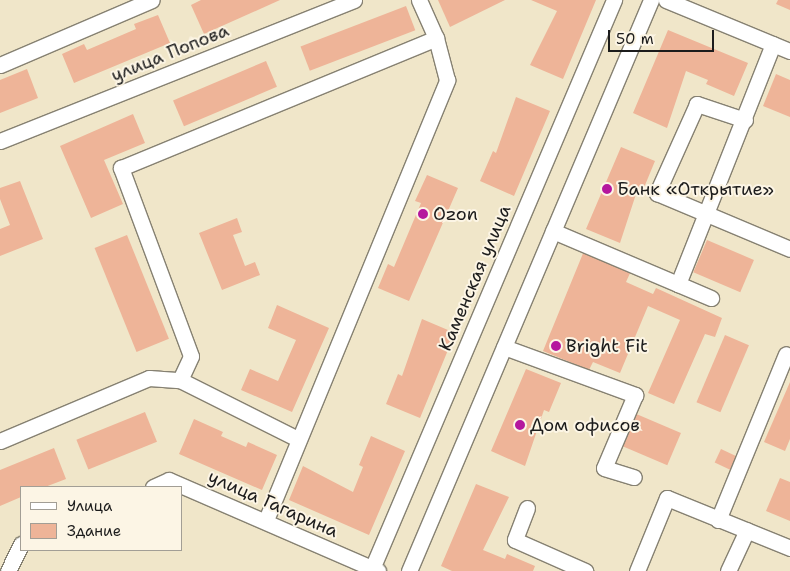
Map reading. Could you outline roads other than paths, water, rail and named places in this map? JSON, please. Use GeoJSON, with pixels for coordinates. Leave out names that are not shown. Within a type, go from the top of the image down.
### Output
{"type":"FeatureCollection","features":[{"type":"Feature","properties":{"kind":"street"},"geometry":{"type":"LineString","coordinates":[[0,65],[152,0]]}},
{"type":"Feature","properties":{"kind":"street","name":"улица Попова"},"geometry":{"type":"LineString","coordinates":[[0,142],[324,5],[354,0]]}},
{"type":"Feature","properties":{"kind":"street"},"geometry":{"type":"LineString","coordinates":[[266,520],[447,80],[436,38],[419,0]]}},
{"type":"Feature","properties":{"kind":"street","name":"Каменская улица"},"geometry":{"type":"LineString","coordinates":[[374,570],[614,0]]}},
{"type":"Feature","properties":{"kind":"street"},"geometry":{"type":"LineString","coordinates":[[409,571],[651,0]]}},
{"type":"Feature","properties":{"kind":"street"},"geometry":{"type":"LineString","coordinates":[[666,0],[790,50]]}},
{"type":"Feature","properties":{"kind":"street"},"geometry":{"type":"LineString","coordinates":[[180,380],[191,356],[121,168],[436,38]]}},
{"type":"Feature","properties":{"kind":"street"},"geometry":{"type":"LineString","coordinates":[[678,284],[745,120],[773,44]]}},
{"type":"Feature","properties":{"kind":"street"},"geometry":{"type":"LineString","coordinates":[[745,120],[697,104],[657,193],[706,216],[790,249]]}},
{"type":"Feature","properties":{"kind":"street"},"geometry":{"type":"LineString","coordinates":[[553,231],[710,298]]}},
{"type":"Feature","properties":{"kind":"street"},"geometry":{"type":"LineString","coordinates":[[504,347],[635,395],[604,468],[634,478]]}},
{"type":"Feature","properties":{"kind":"street"},"geometry":{"type":"LineString","coordinates":[[718,520],[786,354]]}},
{"type":"Feature","properties":{"kind":"street"},"geometry":{"type":"LineString","coordinates":[[0,441],[149,378],[180,380],[298,439]]}},
{"type":"Feature","properties":{"kind":"street","name":"улица Гагарина"},"geometry":{"type":"LineString","coordinates":[[154,486],[169,480],[266,520],[374,570]]}},
{"type":"Feature","properties":{"kind":"street"},"geometry":{"type":"LineString","coordinates":[[637,571],[667,498],[790,548]]}},
{"type":"Feature","properties":{"kind":"street"},"geometry":{"type":"LineString","coordinates":[[527,508],[515,540],[585,571]]}},
{"type":"Feature","properties":{"kind":"street"},"geometry":{"type":"LineString","coordinates":[[728,571],[747,530]]}},
{"type":"Feature","properties":{"kind":"street"},"geometry":{"type":"LineString","coordinates":[[8,571],[20,546]]}},
{"type":"Feature","properties":{"kind":"place","name":"Банк «Открытие»"},"geometry":{"type":"Point","coordinates":[607,189]}},
{"type":"Feature","properties":{"kind":"place","name":"Ozon"},"geometry":{"type":"Point","coordinates":[423,214]}},
{"type":"Feature","properties":{"kind":"place","name":"Bright Fit"},"geometry":{"type":"Point","coordinates":[556,346]}},
{"type":"Feature","properties":{"kind":"place","name":"Дом офисов"},"geometry":{"type":"Point","coordinates":[520,425]}}]}
